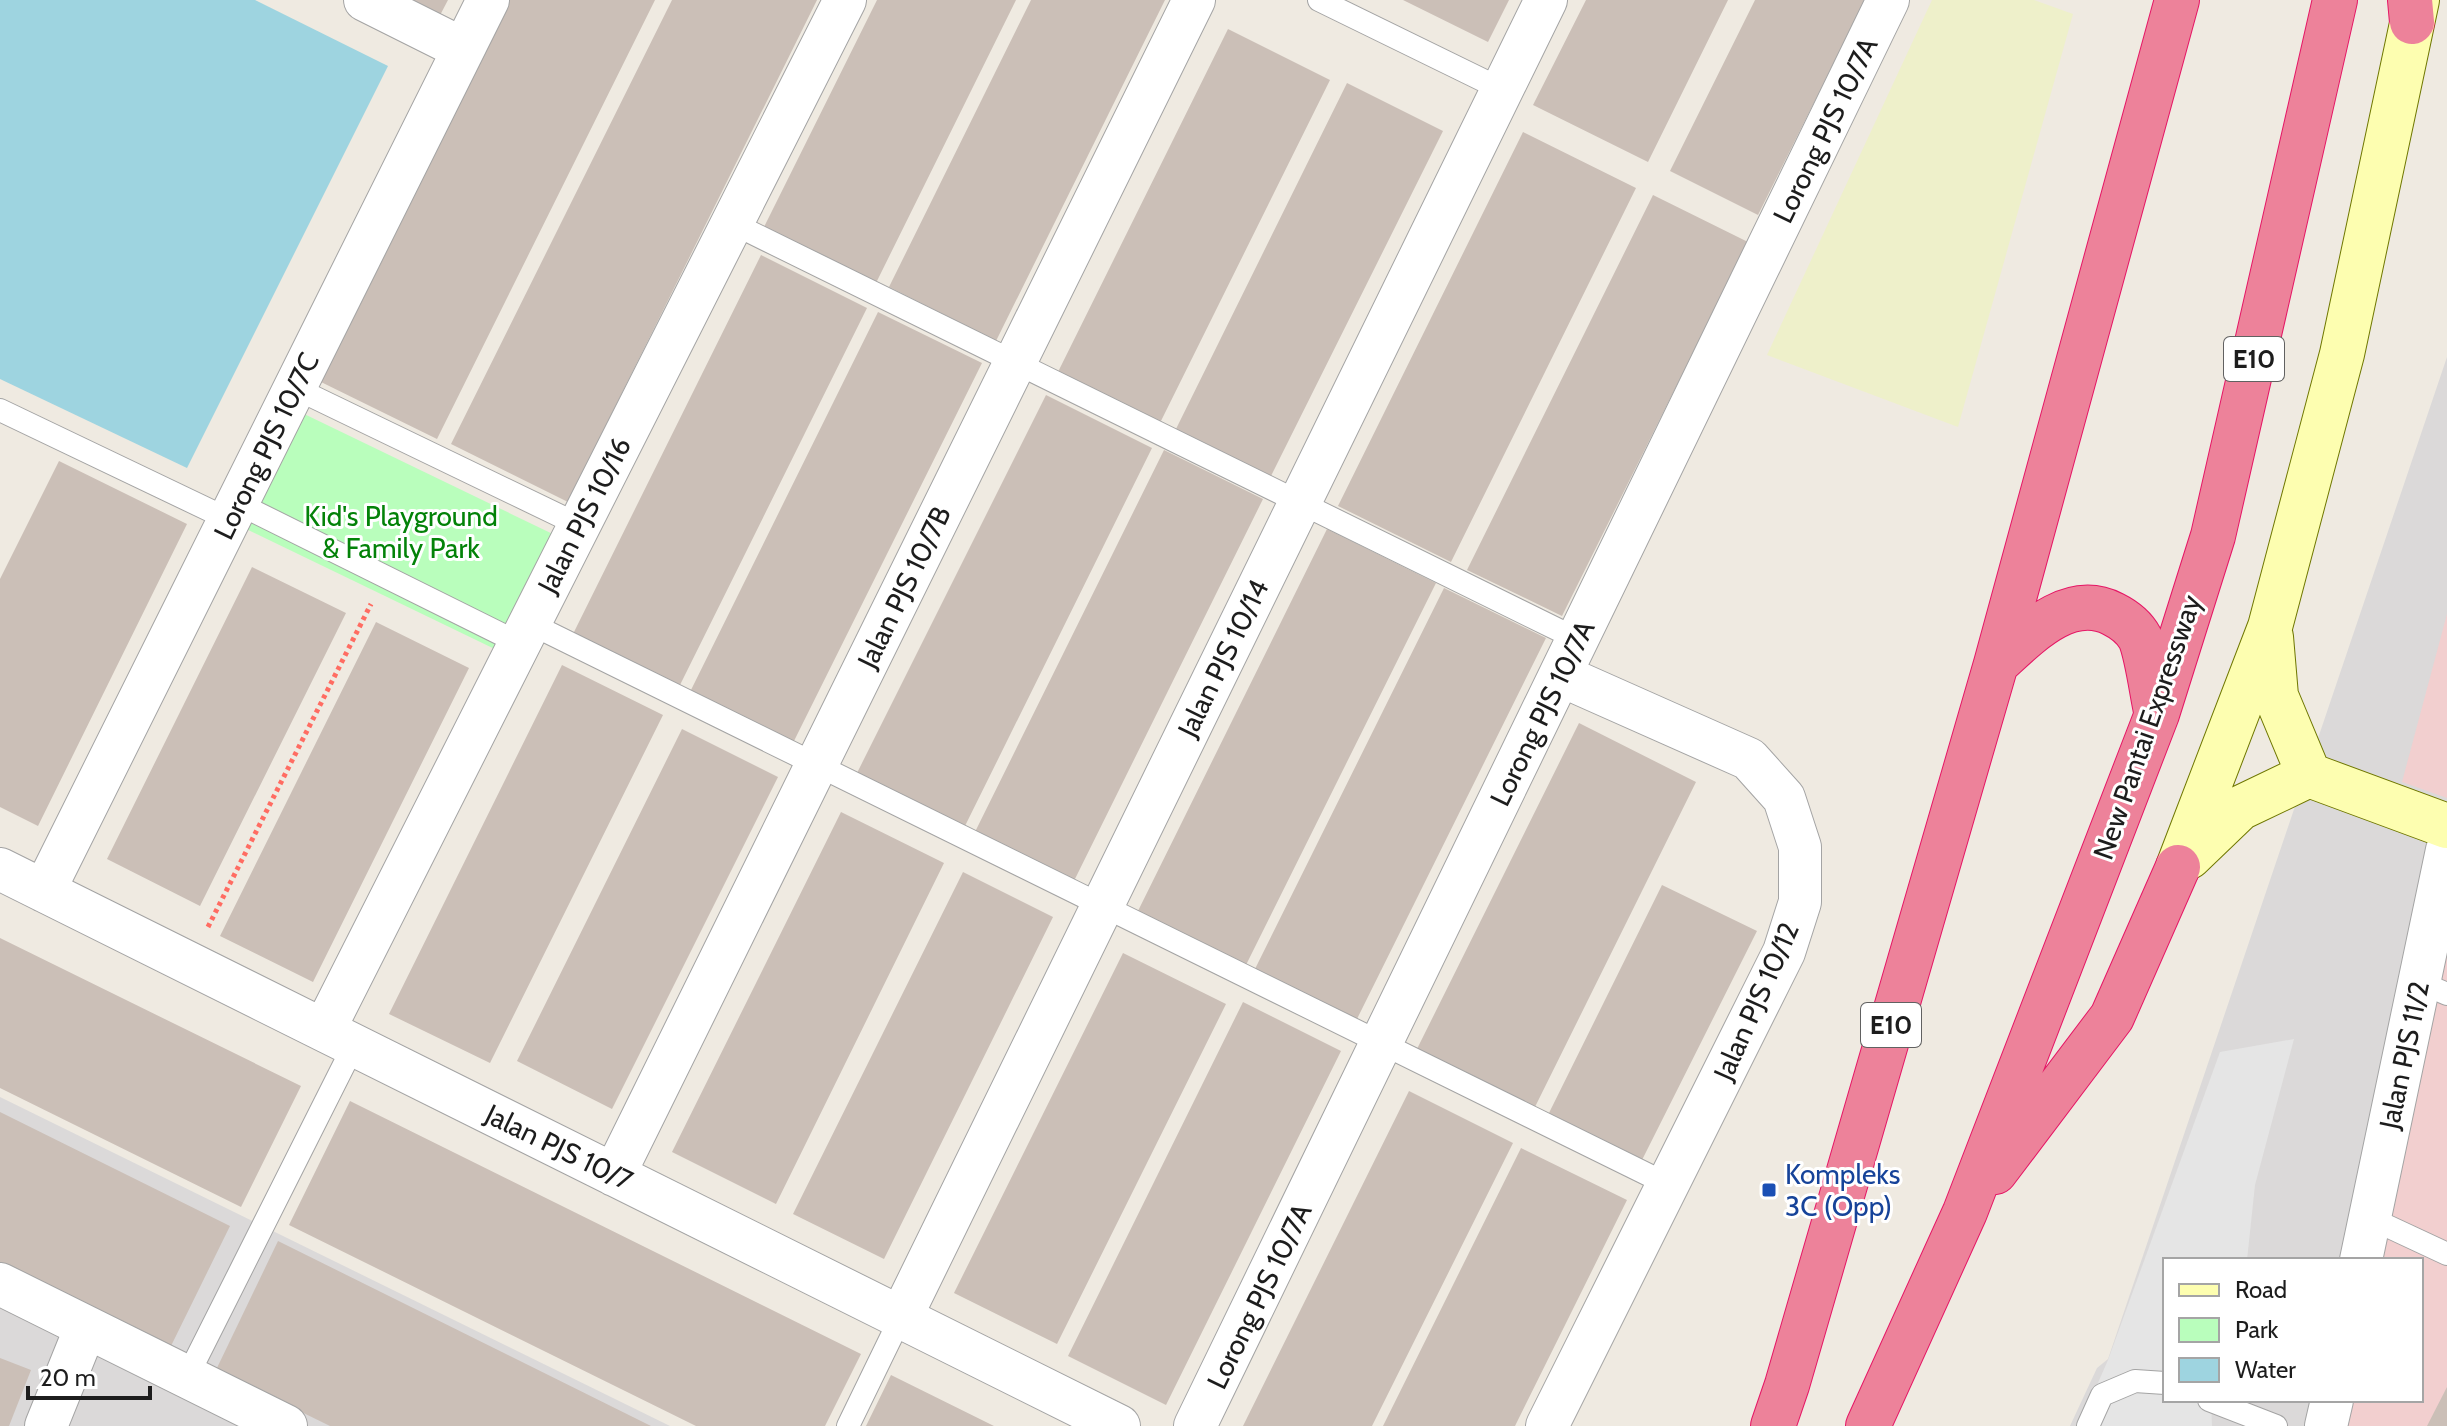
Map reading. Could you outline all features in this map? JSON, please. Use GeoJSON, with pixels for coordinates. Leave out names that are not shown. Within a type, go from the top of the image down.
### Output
{"type":"FeatureCollection","features":[{"type":"Feature","properties":{"kind":"highway","name":"E10"},"geometry":{"type":"LineString","coordinates":[[1773,1426],[1996,664],[2177,0]]}},
{"type":"Feature","properties":{"kind":"highway","name":"New Pantai Expressway"},"geometry":{"type":"LineString","coordinates":[[1868,1426],[1965,1212],[2157,714],[2213,536],[2335,0]]}},
{"type":"Feature","properties":{"kind":"highway"},"geometry":{"type":"LineString","coordinates":[[1996,664],[2052,618],[2074,609],[2098,606],[2124,619],[2140,638],[2157,714]]}},
{"type":"Feature","properties":{"kind":"highway"},"geometry":{"type":"LineString","coordinates":[[1965,1212],[2112,1017],[2178,867]]}},
{"type":"Feature","properties":{"kind":"main road"},"geometry":{"type":"LineString","coordinates":[[2178,867],[2270,627],[2342,354],[2413,7]]}},
{"type":"Feature","properties":{"kind":"main road"},"geometry":{"type":"LineString","coordinates":[[2270,627],[2276,696],[2309,775]]}},
{"type":"Feature","properties":{"kind":"main road"},"geometry":{"type":"LineString","coordinates":[[2178,867],[2240,808],[2309,775],[2447,826]]}},
{"type":"Feature","properties":{"kind":"street"},"geometry":{"type":"LineString","coordinates":[[365,0],[463,49]]}},
{"type":"Feature","properties":{"kind":"street","name":"Lorong PJS 10/7C"},"geometry":{"type":"LineString","coordinates":[[44,891],[488,0]]}},
{"type":"Feature","properties":{"kind":"street","name":"Jalan PJS 10/16"},"geometry":{"type":"LineString","coordinates":[[339,1038],[524,633],[845,0]]}},
{"type":"Feature","properties":{"kind":"street","name":"Jalan PJS 10/7B"},"geometry":{"type":"LineString","coordinates":[[614,1175],[1194,0]]}},
{"type":"Feature","properties":{"kind":"street","name":"Jalan PJS 10/14"},"geometry":{"type":"LineString","coordinates":[[901,1317],[1546,0]]}},
{"type":"Feature","properties":{"kind":"street","name":"Lorong PJS 10/7A"},"geometry":{"type":"LineString","coordinates":[[1195,1426],[1888,0]]}},
{"type":"Feature","properties":{"kind":"street","name":"Jalan PJS 10/12"},"geometry":{"type":"LineString","coordinates":[[1547,1426],[1784,952],[1800,902],[1800,847],[1784,798],[1749,759],[1569,657]]}},
{"type":"Feature","properties":{"kind":"street","name":"Jalan PJS 11/2"},"geometry":{"type":"LineString","coordinates":[[2361,1258],[2433,988],[2447,850]]}},
{"type":"Feature","properties":{"kind":"street","name":"Jalan PJS 10/7"},"geometry":{"type":"LineString","coordinates":[[0,869],[1119,1426]]}},
{"type":"Feature","properties":{"kind":"street"},"geometry":{"type":"LineString","coordinates":[[0,1284],[286,1426]]}},
{"type":"Feature","properties":{"kind":"street"},"geometry":{"type":"LineString","coordinates":[[46,1426],[86,1327]]}},
{"type":"Feature","properties":{"kind":"street"},"geometry":{"type":"LineString","coordinates":[[2326,1426],[2332,1402]]}},
{"type":"Feature","properties":{"kind":"lane"},"geometry":{"type":"LineString","coordinates":[[1319,0],[1501,89]]}},
{"type":"Feature","properties":{"kind":"lane"},"geometry":{"type":"LineString","coordinates":[[732,223],[1299,502],[1569,657]]}},
{"type":"Feature","properties":{"kind":"lane"},"geometry":{"type":"LineString","coordinates":[[295,388],[579,525]]}},
{"type":"Feature","properties":{"kind":"lane"},"geometry":{"type":"LineString","coordinates":[[0,410],[524,633],[817,765],[1669,1185]]}},
{"type":"Feature","properties":{"kind":"lane"},"geometry":{"type":"LineString","coordinates":[[187,1377],[339,1038]]}},
{"type":"Feature","properties":{"kind":"lane"},"geometry":{"type":"LineString","coordinates":[[2370,1218],[2447,1254]]}},
{"type":"Feature","properties":{"kind":"lane"},"geometry":{"type":"LineString","coordinates":[[848,1426],[901,1317]]}},
{"type":"Feature","properties":{"kind":"lane"},"geometry":{"type":"LineString","coordinates":[[2088,1426],[2102,1395],[2135,1381],[2163,1383]]}},
{"type":"Feature","properties":{"kind":"lane"},"geometry":{"type":"LineString","coordinates":[[2214,1402],[2276,1426]]}},
{"type":"Feature","properties":{"kind":"path"},"geometry":{"type":"LineString","coordinates":[[190,963],[385,576]]}},
{"type":"Feature","properties":{"kind":"shaded area"},"geometry":{"type":"Polygon","coordinates":[[[2447,357],[2447,1426],[2070,1426],[2097,1368],[2108,1359],[2447,357]]]}},
{"type":"Feature","properties":{"kind":"shaded area"},"geometry":{"type":"Polygon","coordinates":[[[2447,614],[2447,798],[2402,782],[2447,614]]]}},
{"type":"Feature","properties":{"kind":"shaded area"},"geometry":{"type":"Polygon","coordinates":[[[2447,921],[2447,1426],[2341,1426],[2347,1402],[2423,1402],[2423,1258],[2376,1258],[2447,921]]]}},
{"type":"Feature","properties":{"kind":"shaded area"},"geometry":{"type":"Polygon","coordinates":[[[2294,1039],[2255,1185],[2247,1258],[2163,1258],[2163,1402],[2211,1402],[2212,1426],[2079,1426],[2108,1360],[2220,1052],[2294,1039]]]}},
{"type":"Feature","properties":{"kind":"shaded area"},"geometry":{"type":"Polygon","coordinates":[[[0,1097],[670,1426],[0,1426],[0,1097]]]}},
{"type":"Feature","properties":{"kind":"green space"},"geometry":{"type":"Polygon","coordinates":[[[1932,0],[2034,0],[2073,14],[1958,427],[1767,355],[1932,0]]]}},
{"type":"Feature","properties":{"kind":"green space","name":"Kid's Playground & Family Park"},"geometry":{"type":"Polygon","coordinates":[[[298,411],[559,537],[503,653],[242,527],[298,411]]]}},
{"type":"Feature","properties":{"kind":"water"},"geometry":{"type":"Polygon","coordinates":[[[0,0],[255,0],[388,66],[187,468],[0,379],[0,0]]]}},
{"type":"Feature","properties":{"kind":"building"},"geometry":{"type":"Polygon","coordinates":[[[394,0],[448,0],[437,21],[394,0]]]}},
{"type":"Feature","properties":{"kind":"building"},"geometry":{"type":"Polygon","coordinates":[[[510,0],[655,0],[437,439],[321,382],[510,0]]]}},
{"type":"Feature","properties":{"kind":"building"},"geometry":{"type":"Polygon","coordinates":[[[672,0],[817,0],[568,502],[451,444],[672,0]]]}},
{"type":"Feature","properties":{"kind":"building"},"geometry":{"type":"Polygon","coordinates":[[[877,0],[1016,0],[876,283],[764,227],[877,0]]]}},
{"type":"Feature","properties":{"kind":"building"},"geometry":{"type":"Polygon","coordinates":[[[1031,0],[1165,0],[996,341],[889,287],[1031,0]]]}},
{"type":"Feature","properties":{"kind":"building"},"geometry":{"type":"Polygon","coordinates":[[[1403,0],[1509,0],[1488,42],[1403,0]]]}},
{"type":"Feature","properties":{"kind":"building"},"geometry":{"type":"Polygon","coordinates":[[[1586,0],[1728,0],[1648,162],[1533,105],[1586,0]]]}},
{"type":"Feature","properties":{"kind":"building"},"geometry":{"type":"Polygon","coordinates":[[[1755,0],[1865,0],[1758,215],[1670,171],[1755,0]]]}},
{"type":"Feature","properties":{"kind":"building"},"geometry":{"type":"Polygon","coordinates":[[[1228,29],[1330,80],[1159,425],[1057,374],[1228,29]]]}},
{"type":"Feature","properties":{"kind":"building"},"geometry":{"type":"Polygon","coordinates":[[[1347,83],[1443,131],[1271,476],[1176,429],[1347,83]]]}},
{"type":"Feature","properties":{"kind":"building"},"geometry":{"type":"Polygon","coordinates":[[[1523,132],[1636,188],[1451,562],[1338,506],[1523,132]]]}},
{"type":"Feature","properties":{"kind":"building"},"geometry":{"type":"Polygon","coordinates":[[[1653,195],[1748,242],[1562,616],[1467,570],[1653,195]]]}},
{"type":"Feature","properties":{"kind":"building"},"geometry":{"type":"Polygon","coordinates":[[[761,255],[867,308],[679,687],[573,634],[761,255]]]}},
{"type":"Feature","properties":{"kind":"building"},"geometry":{"type":"Polygon","coordinates":[[[878,312],[982,363],[793,743],[690,692],[878,312]]]}},
{"type":"Feature","properties":{"kind":"building"},"geometry":{"type":"Polygon","coordinates":[[[1046,395],[1152,448],[965,826],[857,773],[1046,395]]]}},
{"type":"Feature","properties":{"kind":"building"},"geometry":{"type":"Polygon","coordinates":[[[1164,450],[1263,499],[1072,885],[973,836],[1164,450]]]}},
{"type":"Feature","properties":{"kind":"building"},"geometry":{"type":"Polygon","coordinates":[[[59,461],[187,524],[38,826],[0,807],[0,579],[59,461]]]}},
{"type":"Feature","properties":{"kind":"building"},"geometry":{"type":"Polygon","coordinates":[[[1327,529],[1436,583],[1243,971],[1135,917],[1327,529]]]}},
{"type":"Feature","properties":{"kind":"building"},"geometry":{"type":"Polygon","coordinates":[[[252,567],[346,613],[200,906],[107,859],[252,567]]]}},
{"type":"Feature","properties":{"kind":"building"},"geometry":{"type":"Polygon","coordinates":[[[1444,588],[1546,638],[1355,1023],[1253,973],[1444,588]]]}},
{"type":"Feature","properties":{"kind":"building"},"geometry":{"type":"Polygon","coordinates":[[[376,622],[469,668],[313,982],[220,936],[376,622]]]}},
{"type":"Feature","properties":{"kind":"building"},"geometry":{"type":"Polygon","coordinates":[[[562,665],[663,715],[490,1063],[389,1014],[562,665]]]}},
{"type":"Feature","properties":{"kind":"building"},"geometry":{"type":"Polygon","coordinates":[[[1579,723],[1696,782],[1533,1111],[1415,1053],[1579,723]]]}},
{"type":"Feature","properties":{"kind":"building"},"geometry":{"type":"Polygon","coordinates":[[[682,729],[778,777],[612,1109],[517,1061],[682,729]]]}},
{"type":"Feature","properties":{"kind":"building"},"geometry":{"type":"Polygon","coordinates":[[[841,812],[944,863],[776,1204],[672,1152],[841,812]]]}},
{"type":"Feature","properties":{"kind":"building"},"geometry":{"type":"Polygon","coordinates":[[[963,872],[1053,917],[884,1259],[793,1214],[963,872]]]}},
{"type":"Feature","properties":{"kind":"building"},"geometry":{"type":"Polygon","coordinates":[[[1662,885],[1757,931],[1640,1164],[1547,1117],[1662,885]]]}},
{"type":"Feature","properties":{"kind":"building"},"geometry":{"type":"Polygon","coordinates":[[[0,938],[301,1086],[241,1207],[0,1088],[0,938]]]}},
{"type":"Feature","properties":{"kind":"building"},"geometry":{"type":"Polygon","coordinates":[[[1123,953],[1226,1004],[1057,1344],[954,1293],[1123,953]]]}},
{"type":"Feature","properties":{"kind":"building"},"geometry":{"type":"Polygon","coordinates":[[[1243,1002],[1341,1051],[1166,1405],[1068,1356],[1243,1002]]]}},
{"type":"Feature","properties":{"kind":"building"},"geometry":{"type":"Polygon","coordinates":[[[1409,1091],[1513,1143],[1372,1426],[1243,1426],[1409,1091]]]}},
{"type":"Feature","properties":{"kind":"building"},"geometry":{"type":"Polygon","coordinates":[[[350,1101],[861,1354],[825,1426],[696,1426],[289,1225],[350,1101]]]}},
{"type":"Feature","properties":{"kind":"building"},"geometry":{"type":"Polygon","coordinates":[[[0,1112],[230,1226],[171,1346],[0,1262],[0,1112]]]}},
{"type":"Feature","properties":{"kind":"building"},"geometry":{"type":"Polygon","coordinates":[[[1521,1148],[1627,1200],[1515,1426],[1383,1426],[1521,1148]]]}},
{"type":"Feature","properties":{"kind":"building"},"geometry":{"type":"Polygon","coordinates":[[[278,1241],[651,1426],[330,1426],[216,1370],[278,1241]]]}},
{"type":"Feature","properties":{"kind":"building"},"geometry":{"type":"Polygon","coordinates":[[[0,1358],[31,1370],[9,1426],[0,1426],[0,1358]]]}},
{"type":"Feature","properties":{"kind":"building"},"geometry":{"type":"Polygon","coordinates":[[[891,1375],[994,1426],[866,1426],[891,1375]]]}},
{"type":"Feature","properties":{"kind":"building"},"geometry":{"type":"Polygon","coordinates":[[[2447,1387],[2447,1426],[2427,1426],[2447,1387]]]}},
{"type":"Feature","properties":{"kind":"place","name":"Kompleks 3C (Opp)"},"geometry":{"type":"Point","coordinates":[1769,1190]}}]}
